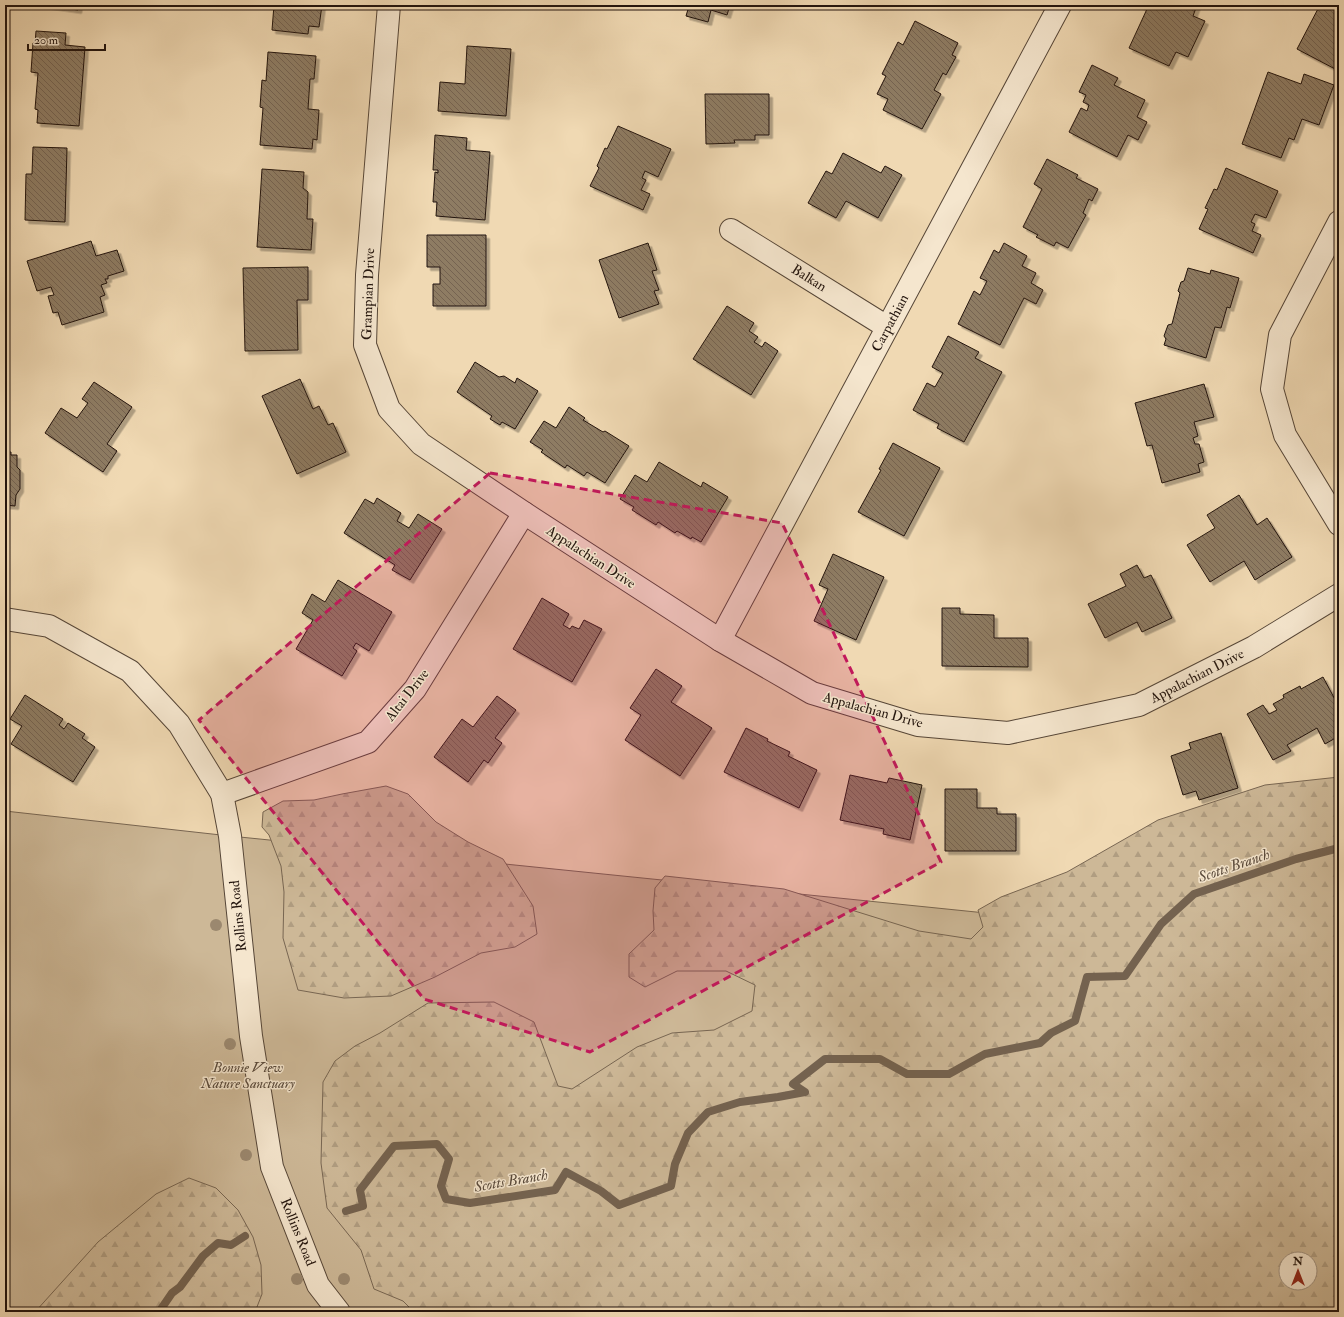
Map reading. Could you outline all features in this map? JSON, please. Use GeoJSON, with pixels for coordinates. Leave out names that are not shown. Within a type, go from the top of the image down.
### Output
{"type":"FeatureCollection","features":[{"type":"Feature","properties":{"kind":"street","name":"Grampian Drive"},"geometry":{"type":"LineString","coordinates":[[389,5],[367,275],[365,346],[389,409],[421,444],[524,514]]}},
{"type":"Feature","properties":{"kind":"street","name":"Carpathian"},"geometry":{"type":"LineString","coordinates":[[720,640],[1060,5]]}},
{"type":"Feature","properties":{"kind":"street"},"geometry":{"type":"LineString","coordinates":[[1339,222],[1280,335],[1272,389],[1285,435],[1339,524]]}},
{"type":"Feature","properties":{"kind":"street","name":"Balkan"},"geometry":{"type":"LineString","coordinates":[[731,230],[887,327]]}},
{"type":"Feature","properties":{"kind":"street","name":"Appalachian Drive"},"geometry":{"type":"LineString","coordinates":[[524,514],[720,640],[812,693],[918,725],[1008,733],[1139,705],[1254,647],[1339,594]]}},
{"type":"Feature","properties":{"kind":"street","name":"Altai Drive"},"geometry":{"type":"LineString","coordinates":[[222,794],[368,742],[415,689],[524,514]]}},
{"type":"Feature","properties":{"kind":"street","name":"Rollins Road"},"geometry":{"type":"LineString","coordinates":[[5,619],[49,626],[130,671],[179,724],[222,794],[230,836],[251,1036],[272,1167],[318,1285],[339,1312]]}},
{"type":"Feature","properties":{"kind":"highlighted area"},"geometry":{"type":"Polygon","coordinates":[[[490,473],[782,523],[941,862],[590,1052],[424,999],[199,720],[490,473]]]}},
{"type":"Feature","properties":{"kind":"green space","name":"Bonnie View Nature Sanctuary"},"geometry":{"type":"Polygon","coordinates":[[[1339,777],[1339,1312],[414,1312],[403,1301],[374,1289],[361,1250],[327,1208],[321,1163],[323,1082],[335,1061],[355,1046],[380,1033],[428,1003],[494,1002],[534,1022],[558,1086],[572,1089],[637,1047],[672,1033],[714,1030],[752,1011],[755,985],[726,971],[677,971],[645,987],[629,977],[629,954],[654,930],[653,911],[655,888],[665,876],[784,889],[919,931],[971,939],[983,927],[978,910],[1001,897],[1067,872],[1158,820],[1265,785],[1339,777]]]}},
{"type":"Feature","properties":{"kind":"green space"},"geometry":{"type":"Polygon","coordinates":[[[386,786],[408,794],[436,822],[468,842],[503,859],[533,906],[537,934],[515,947],[481,953],[435,977],[391,996],[344,998],[298,990],[283,938],[284,892],[281,866],[269,835],[262,827],[263,812],[283,801],[314,800],[386,786]]]}},
{"type":"Feature","properties":{"kind":"green space","name":"Bonnie View Nature Sanctuary"},"geometry":{"type":"Polygon","coordinates":[[[5,811],[230,836],[1339,949],[1339,1312],[5,1312],[5,811]]]}},
{"type":"Feature","properties":{"kind":"green space"},"geometry":{"type":"Polygon","coordinates":[[[189,1178],[216,1188],[238,1210],[253,1237],[261,1265],[262,1294],[255,1312],[35,1312],[98,1242],[156,1194],[189,1178]]]}},
{"type":"Feature","properties":{"kind":"building"},"geometry":{"type":"Polygon","coordinates":[[[44,5],[79,5],[78,10],[44,5]]]}},
{"type":"Feature","properties":{"kind":"building"},"geometry":{"type":"Polygon","coordinates":[[[274,5],[322,5],[319,27],[309,26],[308,34],[272,30],[274,5]]]}},
{"type":"Feature","properties":{"kind":"building"},"geometry":{"type":"Polygon","coordinates":[[[687,5],[730,5],[727,15],[711,10],[708,22],[686,16],[689,6],[687,5]]]}},
{"type":"Feature","properties":{"kind":"building"},"geometry":{"type":"Polygon","coordinates":[[[1138,5],[1197,5],[1193,16],[1205,21],[1188,57],[1176,52],[1169,66],[1129,48],[1147,9],[1138,5]]]}},
{"type":"Feature","properties":{"kind":"building"},"geometry":{"type":"Polygon","coordinates":[[[1320,5],[1339,5],[1339,66],[1337,70],[1297,49],[1320,5]]]}},
{"type":"Feature","properties":{"kind":"building"},"geometry":{"type":"Polygon","coordinates":[[[915,21],[958,43],[952,55],[956,57],[946,75],[943,73],[934,90],[941,94],[922,129],[883,110],[888,99],[877,94],[886,76],[882,74],[898,42],[903,45],[915,21]]]}},
{"type":"Feature","properties":{"kind":"building"},"geometry":{"type":"Polygon","coordinates":[[[36,31],[66,33],[65,45],[85,47],[79,126],[37,123],[38,110],[35,109],[38,73],[31,72],[33,43],[35,44],[36,31]]]}},
{"type":"Feature","properties":{"kind":"building"},"geometry":{"type":"Polygon","coordinates":[[[467,46],[511,49],[506,116],[438,111],[440,82],[465,84],[467,46]]]}},
{"type":"Feature","properties":{"kind":"building"},"geometry":{"type":"Polygon","coordinates":[[[268,52],[316,56],[314,79],[310,79],[308,109],[319,110],[317,140],[313,139],[312,149],[260,145],[263,108],[260,107],[262,80],[266,81],[268,52]]]}},
{"type":"Feature","properties":{"kind":"building"},"geometry":{"type":"Polygon","coordinates":[[[1092,65],[1118,78],[1114,85],[1145,100],[1137,117],[1147,122],[1138,140],[1128,135],[1117,157],[1069,132],[1081,108],[1087,111],[1089,105],[1083,102],[1086,95],[1079,92],[1092,65]]]}},
{"type":"Feature","properties":{"kind":"building"},"geometry":{"type":"Polygon","coordinates":[[[1268,72],[1301,84],[1304,74],[1334,85],[1319,125],[1302,119],[1294,140],[1289,138],[1281,158],[1242,144],[1268,72]]]}},
{"type":"Feature","properties":{"kind":"building"},"geometry":{"type":"Polygon","coordinates":[[[705,94],[769,94],[769,135],[755,135],[755,140],[734,140],[735,143],[706,144],[705,94]]]}},
{"type":"Feature","properties":{"kind":"building"},"geometry":{"type":"Polygon","coordinates":[[[618,126],[671,149],[658,177],[645,171],[642,178],[646,180],[641,190],[650,194],[643,210],[590,186],[599,168],[597,166],[605,148],[607,149],[618,126]]]}},
{"type":"Feature","properties":{"kind":"building"},"geometry":{"type":"Polygon","coordinates":[[[435,135],[467,138],[466,150],[490,152],[485,220],[436,216],[437,202],[433,202],[435,172],[438,173],[438,170],[433,170],[435,135]]]}},
{"type":"Feature","properties":{"kind":"building"},"geometry":{"type":"Polygon","coordinates":[[[33,147],[67,148],[65,222],[25,220],[26,174],[32,174],[33,147]]]}},
{"type":"Feature","properties":{"kind":"building"},"geometry":{"type":"Polygon","coordinates":[[[843,153],[881,173],[885,166],[902,175],[878,218],[846,201],[836,218],[808,203],[826,171],[832,174],[843,153]]]}},
{"type":"Feature","properties":{"kind":"building"},"geometry":{"type":"Polygon","coordinates":[[[1047,159],[1078,175],[1076,178],[1098,189],[1092,201],[1089,199],[1083,213],[1086,215],[1068,248],[1056,242],[1054,246],[1036,237],[1038,235],[1023,227],[1042,189],[1034,184],[1047,159]]]}},
{"type":"Feature","properties":{"kind":"building"},"geometry":{"type":"Polygon","coordinates":[[[1226,168],[1278,191],[1266,218],[1255,214],[1251,222],[1255,224],[1252,231],[1261,235],[1253,253],[1199,229],[1208,209],[1205,208],[1214,189],[1217,190],[1226,168]]]}},
{"type":"Feature","properties":{"kind":"building"},"geometry":{"type":"Polygon","coordinates":[[[262,169],[304,172],[303,188],[308,192],[307,219],[313,219],[311,250],[257,247],[262,169]]]}},
{"type":"Feature","properties":{"kind":"building"},"geometry":{"type":"Polygon","coordinates":[[[427,235],[486,235],[486,306],[433,306],[433,284],[440,284],[440,267],[427,267],[427,235]]]}},
{"type":"Feature","properties":{"kind":"building"},"geometry":{"type":"Polygon","coordinates":[[[91,241],[96,256],[117,250],[124,271],[108,276],[108,279],[105,279],[107,283],[101,285],[105,295],[100,297],[104,312],[62,325],[58,312],[53,313],[48,296],[54,295],[51,287],[37,291],[27,261],[91,241]]]}},
{"type":"Feature","properties":{"kind":"building"},"geometry":{"type":"Polygon","coordinates":[[[648,243],[657,270],[652,271],[659,290],[654,291],[659,304],[619,318],[599,260],[648,243]]]}},
{"type":"Feature","properties":{"kind":"building"},"geometry":{"type":"Polygon","coordinates":[[[1004,243],[1027,256],[1022,266],[1036,273],[1031,283],[1043,290],[1036,304],[1024,298],[1000,345],[958,324],[974,291],[980,295],[987,281],[980,278],[994,250],[999,253],[1004,243]]]}},
{"type":"Feature","properties":{"kind":"building"},"geometry":{"type":"Polygon","coordinates":[[[308,267],[308,300],[297,300],[298,350],[245,351],[243,268],[308,267]]]}},
{"type":"Feature","properties":{"kind":"building"},"geometry":{"type":"Polygon","coordinates":[[[1188,268],[1210,274],[1211,270],[1239,278],[1230,308],[1227,307],[1221,328],[1215,327],[1206,358],[1164,345],[1166,339],[1164,336],[1168,325],[1172,324],[1180,293],[1178,291],[1181,282],[1184,281],[1188,268]]]}},
{"type":"Feature","properties":{"kind":"building"},"geometry":{"type":"Polygon","coordinates":[[[727,306],[754,323],[749,331],[758,337],[754,342],[762,347],[765,342],[778,351],[751,395],[693,359],[727,306]]]}},
{"type":"Feature","properties":{"kind":"building"},"geometry":{"type":"Polygon","coordinates":[[[948,336],[979,352],[975,358],[1002,372],[964,442],[937,428],[939,424],[913,410],[927,383],[935,387],[943,373],[932,367],[948,336]]]}},
{"type":"Feature","properties":{"kind":"building"},"geometry":{"type":"Polygon","coordinates":[[[475,362],[499,377],[504,376],[515,383],[517,378],[538,391],[515,429],[502,422],[500,425],[490,419],[492,416],[457,392],[475,362]]]}},
{"type":"Feature","properties":{"kind":"building"},"geometry":{"type":"Polygon","coordinates":[[[300,379],[313,409],[319,406],[328,425],[333,423],[346,452],[297,474],[262,396],[300,379]]]}},
{"type":"Feature","properties":{"kind":"building"},"geometry":{"type":"Polygon","coordinates":[[[94,382],[132,407],[107,444],[117,451],[103,472],[45,433],[61,408],[77,418],[88,403],[82,399],[94,382]]]}},
{"type":"Feature","properties":{"kind":"building"},"geometry":{"type":"Polygon","coordinates":[[[1204,384],[1214,417],[1194,422],[1198,436],[1193,438],[1195,444],[1199,444],[1204,462],[1198,464],[1200,472],[1162,483],[1152,445],[1147,446],[1135,403],[1204,384]]]}},
{"type":"Feature","properties":{"kind":"building"},"geometry":{"type":"Polygon","coordinates":[[[569,407],[585,418],[583,420],[603,432],[605,431],[629,446],[605,483],[587,472],[584,476],[567,465],[565,468],[541,452],[543,450],[530,442],[544,421],[556,428],[569,407]]]}},
{"type":"Feature","properties":{"kind":"building"},"geometry":{"type":"Polygon","coordinates":[[[893,443],[940,468],[904,536],[858,512],[881,470],[879,469],[893,443]]]}},
{"type":"Feature","properties":{"kind":"building"},"geometry":{"type":"Polygon","coordinates":[[[5,452],[11,452],[11,455],[17,455],[17,467],[20,470],[20,489],[16,495],[15,506],[5,505],[5,452]]]}},
{"type":"Feature","properties":{"kind":"building"},"geometry":{"type":"Polygon","coordinates":[[[659,462],[701,487],[703,482],[728,497],[701,542],[692,537],[691,539],[677,531],[675,533],[658,522],[656,525],[632,510],[634,507],[620,499],[635,475],[647,482],[659,462]]]}},
{"type":"Feature","properties":{"kind":"building"},"geometry":{"type":"Polygon","coordinates":[[[1239,495],[1257,525],[1267,518],[1292,557],[1255,580],[1244,561],[1210,582],[1187,545],[1215,528],[1207,515],[1239,495]]]}},
{"type":"Feature","properties":{"kind":"building"},"geometry":{"type":"Polygon","coordinates":[[[377,498],[401,513],[397,521],[409,528],[418,514],[442,529],[410,580],[392,570],[395,565],[344,533],[365,499],[374,504],[377,498]]]}},
{"type":"Feature","properties":{"kind":"building"},"geometry":{"type":"Polygon","coordinates":[[[833,554],[884,577],[856,640],[814,621],[828,589],[819,585],[833,554]]]}},
{"type":"Feature","properties":{"kind":"building"},"geometry":{"type":"Polygon","coordinates":[[[1137,565],[1144,578],[1151,575],[1172,618],[1142,632],[1137,622],[1105,638],[1088,604],[1126,586],[1120,574],[1137,565]]]}},
{"type":"Feature","properties":{"kind":"building"},"geometry":{"type":"Polygon","coordinates":[[[338,580],[392,612],[369,651],[356,643],[353,648],[357,651],[342,676],[296,649],[313,620],[302,613],[312,594],[325,602],[338,580]]]}},
{"type":"Feature","properties":{"kind":"building"},"geometry":{"type":"Polygon","coordinates":[[[542,598],[569,614],[563,625],[570,629],[572,626],[579,629],[584,620],[602,629],[572,682],[513,649],[542,598]]]}},
{"type":"Feature","properties":{"kind":"building"},"geometry":{"type":"Polygon","coordinates":[[[942,608],[960,608],[960,614],[994,615],[994,638],[1028,638],[1028,667],[942,666],[942,608]]]}},
{"type":"Feature","properties":{"kind":"building"},"geometry":{"type":"Polygon","coordinates":[[[656,669],[682,686],[671,702],[712,728],[680,776],[625,740],[641,715],[630,708],[656,669]]]}},
{"type":"Feature","properties":{"kind":"building"},"geometry":{"type":"Polygon","coordinates":[[[1323,677],[1339,707],[1339,736],[1325,744],[1317,728],[1287,745],[1291,751],[1273,760],[1247,714],[1263,705],[1269,714],[1277,710],[1273,704],[1284,698],[1283,695],[1300,686],[1301,689],[1323,677]]]}},
{"type":"Feature","properties":{"kind":"building"},"geometry":{"type":"Polygon","coordinates":[[[25,695],[63,719],[59,725],[64,729],[68,723],[85,734],[82,738],[95,747],[73,782],[11,744],[22,726],[10,719],[25,695]]]}},
{"type":"Feature","properties":{"kind":"building"},"geometry":{"type":"Polygon","coordinates":[[[497,696],[516,710],[495,738],[502,743],[488,763],[484,760],[468,782],[434,757],[462,719],[473,727],[497,696]]]}},
{"type":"Feature","properties":{"kind":"building"},"geometry":{"type":"Polygon","coordinates":[[[746,728],[768,739],[767,741],[790,752],[788,756],[817,770],[799,808],[724,772],[746,728]]]}},
{"type":"Feature","properties":{"kind":"building"},"geometry":{"type":"Polygon","coordinates":[[[1221,733],[1238,788],[1199,800],[1196,791],[1183,795],[1171,756],[1191,749],[1189,743],[1221,733]]]}},
{"type":"Feature","properties":{"kind":"building"},"geometry":{"type":"Polygon","coordinates":[[[850,775],[887,783],[889,778],[922,785],[910,840],[883,834],[884,829],[840,820],[850,775]]]}},
{"type":"Feature","properties":{"kind":"building"},"geometry":{"type":"Polygon","coordinates":[[[945,789],[977,789],[977,808],[997,808],[997,814],[1016,814],[1016,851],[945,851],[945,789]]]}},
{"type":"Feature","properties":{"kind":"waterway","name":"Scotts Branch"},"geometry":{"type":"LineString","coordinates":[[346,1211],[363,1206],[360,1190],[394,1146],[437,1144],[449,1159],[441,1186],[446,1199],[470,1203],[555,1190],[566,1172],[601,1191],[619,1205],[671,1186],[675,1164],[688,1133],[708,1112],[740,1102],[805,1092],[793,1084],[825,1059],[880,1059],[907,1074],[949,1074],[985,1054],[1040,1043],[1051,1033],[1075,1021],[1087,977],[1125,976],[1161,924],[1194,894],[1296,859],[1339,848]]}},
{"type":"Feature","properties":{"kind":"waterway","name":"Scotts Branch"},"geometry":{"type":"LineString","coordinates":[[159,1312],[172,1293],[180,1287],[203,1256],[218,1243],[231,1245],[245,1236]]}}]}
